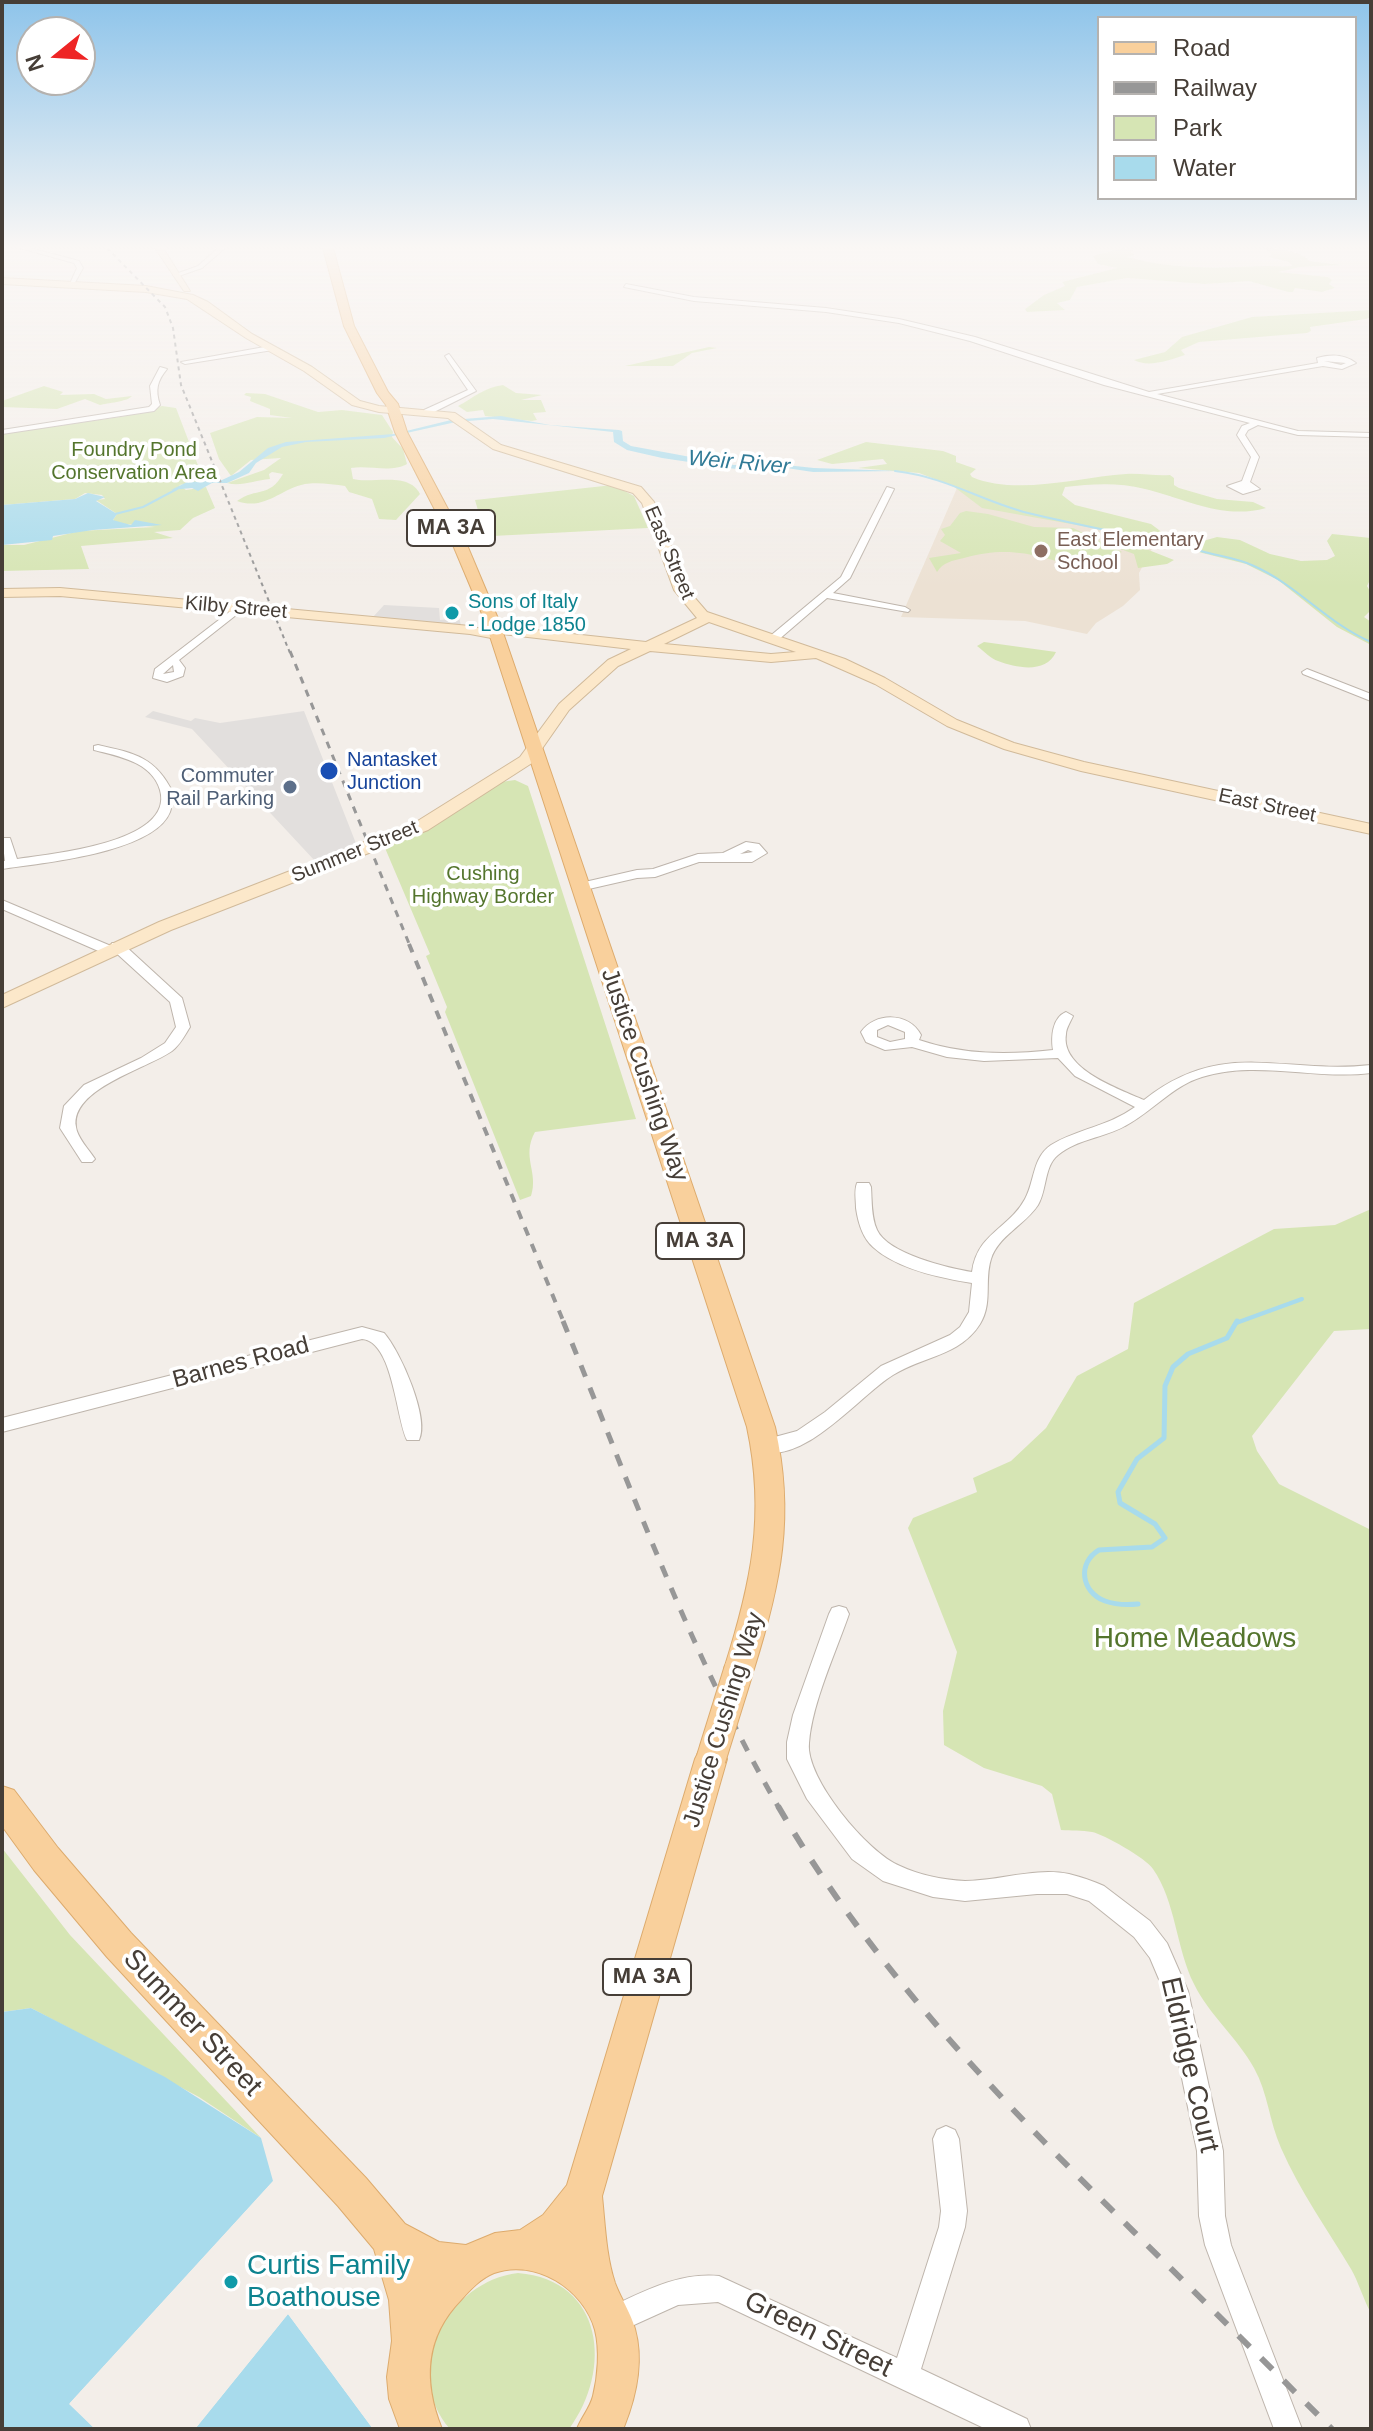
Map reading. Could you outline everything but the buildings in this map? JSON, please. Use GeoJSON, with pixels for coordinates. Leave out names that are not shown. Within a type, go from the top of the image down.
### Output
{"type":"FeatureCollection","features":[{"type":"Feature","properties":{"kind":"main road","name":"East Street"},"geometry":{"type":"LineString","coordinates":[[294,361],[363,406],[427,412],[460,420],[483,440],[497,447],[642,493],[685,597],[707,618],[817,653],[870,676],[952,723],[1023,750],[1090,768],[1369,828]]}},
{"type":"Feature","properties":{"kind":"main road","name":"Justice Cushing Way"},"geometry":{"type":"LineString","coordinates":[[366,361],[390,410],[392,423],[402,433],[472,571],[496,632],[766,1446],[773,1495],[771,1551],[763,1591],[583,2196],[586,2236],[605,2303]]}},
{"type":"Feature","properties":{"kind":"main road"},"geometry":{"type":"LineString","coordinates":[[349,399],[366,400],[382,394]]}},
{"type":"Feature","properties":{"kind":"main road","name":"Kilby Street"},"geometry":{"type":"LineString","coordinates":[[2,593],[52,592],[496,632]]}},
{"type":"Feature","properties":{"kind":"main road","name":"Summer Street"},"geometry":{"type":"LineString","coordinates":[[2,1002],[112,948],[405,835],[507,774],[535,751],[560,712],[613,663],[707,618]]}},
{"type":"Feature","properties":{"kind":"main road"},"geometry":{"type":"LineString","coordinates":[[496,632],[784,659],[803,658],[817,653]]}},
{"type":"Feature","properties":{"kind":"main road"},"geometry":{"type":"LineString","coordinates":[[522,711],[560,712]]}},
{"type":"Feature","properties":{"kind":"main road"},"geometry":{"type":"LineString","coordinates":[[507,774],[527,773],[544,780]]}},
{"type":"Feature","properties":{"kind":"main road","name":"Summer Street"},"geometry":{"type":"LineString","coordinates":[[2,1800],[46,1859],[119,1945],[391,2238],[436,2261],[467,2265]]}},
{"type":"Feature","properties":{"kind":"main road","name":"Justice Cushing Way"},"geometry":{"type":"LineString","coordinates":[[525,2250],[557,2229],[583,2196]]}},
{"type":"Feature","properties":{"kind":"main road","name":"Summer Street"},"geometry":{"type":"LineString","coordinates":[[391,2238],[409,2300],[411,2345]]}},
{"type":"Feature","properties":{"kind":"main road"},"geometry":{"type":"LineString","coordinates":[[525,2250],[561,2261],[605,2303]]}},
{"type":"Feature","properties":{"kind":"main road","name":"MA 3A"},"geometry":{"type":"LineString","coordinates":[[421,2429],[409,2392],[411,2345],[427,2311],[467,2265],[495,2253],[525,2250]]}},
{"type":"Feature","properties":{"kind":"main road","name":"MA 3A"},"geometry":{"type":"LineString","coordinates":[[601,2427],[617,2386],[619,2344],[605,2303]]}},
{"type":"Feature","properties":{"kind":"street"},"geometry":{"type":"LineString","coordinates":[[427,412],[472,391],[453,361]]}},
{"type":"Feature","properties":{"kind":"street"},"geometry":{"type":"LineString","coordinates":[[1038,361],[1307,434],[1371,435]]}},
{"type":"Feature","properties":{"kind":"street"},"geometry":{"type":"LineString","coordinates":[[1148,393],[1323,364]]}},
{"type":"Feature","properties":{"kind":"street"},"geometry":{"type":"LineString","coordinates":[[2,432],[151,409],[156,405],[152,393],[156,378],[163,369]]}},
{"type":"Feature","properties":{"kind":"street"},"geometry":{"type":"LineString","coordinates":[[1245,483],[1257,456],[1241,435],[1245,428],[1258,422]]}},
{"type":"Feature","properties":{"kind":"street"},"geometry":{"type":"LineString","coordinates":[[773,639],[845,578],[890,489]]}},
{"type":"Feature","properties":{"kind":"street"},"geometry":{"type":"LineString","coordinates":[[826,595],[905,610]]}},
{"type":"Feature","properties":{"kind":"street"},"geometry":{"type":"LineString","coordinates":[[174,660],[240,608]]}},
{"type":"Feature","properties":{"kind":"street"},"geometry":{"type":"LineString","coordinates":[[1307,672],[1371,698]]}},
{"type":"Feature","properties":{"kind":"street"},"geometry":{"type":"LineString","coordinates":[[6,841],[7,864],[98,849],[141,832],[163,813],[167,793],[152,767],[133,756],[98,748]]}},
{"type":"Feature","properties":{"kind":"street"},"geometry":{"type":"LineString","coordinates":[[580,887],[655,873],[698,858],[725,857]]}},
{"type":"Feature","properties":{"kind":"street"},"geometry":{"type":"LineString","coordinates":[[2,904],[112,948],[177,1001],[181,1009],[182,1024],[167,1049],[98,1082],[81,1093],[71,1105],[65,1117],[67,1134],[87,1159]]}},
{"type":"Feature","properties":{"kind":"street"},"geometry":{"type":"LineString","coordinates":[[1066,1016],[1057,1035],[1060,1054],[1080,1073],[1145,1106]]}},
{"type":"Feature","properties":{"kind":"street"},"geometry":{"type":"LineString","coordinates":[[911,1042],[940,1051],[969,1055],[1060,1054]]}},
{"type":"Feature","properties":{"kind":"street"},"geometry":{"type":"LineString","coordinates":[[766,1446],[784,1444],[807,1435],[887,1370],[941,1350],[958,1339],[978,1314],[985,1253],[1028,1206],[1049,1156],[1068,1143],[1115,1126],[1182,1080],[1219,1069],[1277,1066],[1349,1072],[1371,1069]]}},
{"type":"Feature","properties":{"kind":"street"},"geometry":{"type":"LineString","coordinates":[[863,1187],[870,1231],[880,1245],[954,1274],[981,1279]]}},
{"type":"Feature","properties":{"kind":"street","name":"Barnes Road"},"geometry":{"type":"LineString","coordinates":[[2,1425],[367,1333],[375,1335],[385,1346],[412,1416],[413,1435]]}},
{"type":"Feature","properties":{"kind":"street","name":"Eldridge Court"},"geometry":{"type":"LineString","coordinates":[[839,1614],[804,1715],[798,1754],[805,1775],[823,1805],[860,1852],[891,1874],[933,1887],[982,1890],[1055,1883],[1081,1887],[1121,1909],[1159,1951],[1176,1991],[1210,2151],[1212,2216],[1218,2245],[1288,2429]]}},
{"type":"Feature","properties":{"kind":"street"},"geometry":{"type":"LineString","coordinates":[[905,2376],[952,2227],[954,2211],[946,2139]]}},
{"type":"Feature","properties":{"kind":"street","name":"Green Street"},"geometry":{"type":"LineString","coordinates":[[605,2303],[702,2287],[719,2289],[1017,2429]]}},
{"type":"Feature","properties":{"kind":"shaded area","name":"East Elementary School"},"geometry":{"type":"Polygon","coordinates":[[[957,488],[1158,538],[1139,573],[1140,590],[1123,606],[1096,623],[1087,634],[1025,621],[901,617],[957,488]]]}},
{"type":"Feature","properties":{"kind":"shaded area"},"geometry":{"type":"Polygon","coordinates":[[[384,605],[439,608],[440,620],[459,618],[461,625],[373,617],[384,605]]]}},
{"type":"Feature","properties":{"kind":"shaded area","name":"Commuter Rail Parking"},"geometry":{"type":"Polygon","coordinates":[[[153,711],[191,721],[195,718],[220,723],[304,711],[357,846],[315,861],[192,729],[145,717],[153,711]]]}},
{"type":"Feature","properties":{"kind":"green space"},"geometry":{"type":"Polygon","coordinates":[[[645,361],[680,361],[673,366],[625,366],[645,361]]]}},
{"type":"Feature","properties":{"kind":"green space"},"geometry":{"type":"Polygon","coordinates":[[[503,385],[516,393],[542,395],[521,400],[541,400],[546,412],[533,413],[537,420],[532,421],[485,416],[483,410],[467,412],[458,406],[485,390],[503,385]]]}},
{"type":"Feature","properties":{"kind":"green space"},"geometry":{"type":"Polygon","coordinates":[[[44,386],[63,392],[60,395],[94,394],[106,399],[132,396],[100,405],[85,399],[57,409],[2,407],[2,401],[44,386]]]}},
{"type":"Feature","properties":{"kind":"green space"},"geometry":{"type":"Polygon","coordinates":[[[265,394],[318,412],[342,410],[382,415],[393,432],[392,437],[403,449],[407,464],[394,468],[351,468],[353,479],[399,480],[415,487],[420,494],[396,520],[379,519],[372,499],[349,492],[345,486],[305,484],[256,503],[237,501],[268,489],[283,474],[272,472],[270,479],[243,484],[227,483],[264,470],[281,458],[251,460],[231,476],[219,459],[210,433],[257,417],[292,418],[270,415],[270,409],[250,401],[251,397],[244,395],[265,394]]]}},
{"type":"Feature","properties":{"kind":"green space","name":"Foundry Pond Conservation Area"},"geometry":{"type":"Polygon","coordinates":[[[162,406],[176,408],[204,481],[179,485],[186,490],[206,487],[215,508],[193,518],[180,530],[154,532],[173,538],[81,546],[89,569],[2,571],[2,545],[24,545],[79,531],[155,527],[116,523],[113,520],[117,514],[96,500],[105,499],[102,495],[85,493],[75,499],[2,505],[2,434],[126,416],[162,406]]]}},
{"type":"Feature","properties":{"kind":"green space"},"geometry":{"type":"Polygon","coordinates":[[[866,442],[943,451],[956,456],[956,462],[976,469],[970,474],[972,477],[989,482],[1028,485],[1126,474],[1170,475],[1174,478],[1174,485],[1179,488],[1217,499],[1253,502],[1266,508],[1235,512],[1220,510],[1124,485],[1065,487],[1062,495],[1075,505],[1151,524],[1167,536],[1203,541],[1217,537],[1240,540],[1270,554],[1301,561],[1327,560],[1335,556],[1327,541],[1332,534],[1371,538],[1371,578],[1367,586],[1371,593],[1371,610],[1364,617],[1371,622],[1371,645],[1337,627],[1278,580],[1246,564],[1127,534],[982,508],[953,486],[919,473],[858,468],[887,464],[883,459],[832,464],[817,460],[866,442]]]}},
{"type":"Feature","properties":{"kind":"green space"},"geometry":{"type":"Polygon","coordinates":[[[613,485],[634,496],[648,528],[493,536],[488,528],[483,528],[475,500],[613,485]]]}},
{"type":"Feature","properties":{"kind":"green space"},"geometry":{"type":"Polygon","coordinates":[[[966,511],[1034,527],[1073,528],[1122,552],[1084,562],[1083,566],[1089,571],[1027,554],[998,552],[952,561],[937,572],[929,558],[961,553],[940,541],[945,535],[941,529],[950,526],[960,513],[966,511]]]}},
{"type":"Feature","properties":{"kind":"green space"},"geometry":{"type":"Polygon","coordinates":[[[1104,539],[1141,547],[1174,560],[1138,568],[1134,554],[1107,544],[1104,539]]]}},
{"type":"Feature","properties":{"kind":"green space"},"geometry":{"type":"Polygon","coordinates":[[[984,642],[1056,652],[1045,664],[1022,667],[993,659],[977,646],[984,642]]]}},
{"type":"Feature","properties":{"kind":"green space","name":"Cushing Highway Border"},"geometry":{"type":"Polygon","coordinates":[[[515,780],[528,786],[636,1119],[535,1132],[530,1149],[533,1187],[531,1196],[520,1200],[445,1012],[447,1007],[426,956],[430,954],[385,848],[420,834],[501,782],[515,780]]]}},
{"type":"Feature","properties":{"kind":"green space","name":"Home Meadows"},"geometry":{"type":"Polygon","coordinates":[[[1371,1209],[1371,1329],[1334,1331],[1252,1436],[1257,1451],[1279,1484],[1371,1530],[1371,2313],[1351,2269],[1288,2164],[1254,2068],[1194,1984],[1167,1896],[1153,1869],[1134,1853],[1097,1834],[1061,1830],[1052,1794],[1042,1786],[984,1768],[944,1745],[943,1711],[957,1652],[908,1528],[913,1518],[977,1492],[973,1478],[1011,1461],[1046,1428],[1077,1376],[1128,1349],[1134,1303],[1274,1229],[1335,1225],[1371,1209]]]}},
{"type":"Feature","properties":{"kind":"green space"},"geometry":{"type":"Polygon","coordinates":[[[2,1848],[70,1935],[261,2138],[199,2097],[31,2008],[2,2012],[2,1848]]]}},
{"type":"Feature","properties":{"kind":"green space"},"geometry":{"type":"Polygon","coordinates":[[[518,2273],[547,2279],[568,2292],[584,2310],[592,2332],[595,2356],[592,2381],[583,2406],[569,2429],[450,2429],[436,2406],[430,2381],[431,2356],[439,2332],[453,2311],[471,2293],[493,2280],[518,2273]]]}},
{"type":"Feature","properties":{"kind":"water"},"geometry":{"type":"Polygon","coordinates":[[[501,416],[550,425],[619,430],[622,431],[623,441],[631,446],[734,465],[767,463],[899,471],[813,472],[773,466],[736,469],[627,450],[614,442],[613,432],[493,419],[456,422],[384,438],[306,442],[282,447],[256,463],[249,473],[227,483],[212,483],[198,491],[192,488],[171,490],[187,482],[222,480],[239,472],[268,448],[286,442],[394,434],[451,420],[501,416]]]}},
{"type":"Feature","properties":{"kind":"water"},"geometry":{"type":"Polygon","coordinates":[[[88,493],[105,497],[96,501],[117,514],[113,520],[131,525],[135,520],[162,525],[93,530],[53,536],[52,540],[2,545],[2,505],[75,499],[88,493]]]}},
{"type":"Feature","properties":{"kind":"water"},"geometry":{"type":"Polygon","coordinates":[[[31,2008],[165,2077],[261,2138],[273,2181],[70,2403],[95,2429],[2,2429],[2,2012],[31,2008]]]}},
{"type":"Feature","properties":{"kind":"water"},"geometry":{"type":"Polygon","coordinates":[[[288,2314],[373,2429],[195,2429],[288,2314]]]}},
{"type":"Feature","properties":{"kind":"pier"},"geometry":{"type":"Polygon","coordinates":[[[276,2178],[276,2184],[75,2403],[99,2429],[95,2429],[69,2404],[276,2178]]]}},
{"type":"Feature","properties":{"kind":"pier"},"geometry":{"type":"Polygon","coordinates":[[[288,2310],[377,2429],[373,2429],[288,2314],[195,2429],[191,2429],[288,2310]]]}},
{"type":"Feature","properties":{"kind":"waterway","name":"Weir River"},"geometry":{"type":"LineString","coordinates":[[895,471],[931,478],[1028,513],[1248,563],[1270,574],[1340,625],[1371,642]]}},
{"type":"Feature","properties":{"kind":"waterway","name":"Weir River"},"geometry":{"type":"LineString","coordinates":[[115,514],[143,507],[177,489]]}},
{"type":"Feature","properties":{"kind":"waterway"},"geometry":{"type":"LineString","coordinates":[[1236,1323],[1302,1299]]}},
{"type":"Feature","properties":{"kind":"waterway"},"geometry":{"type":"LineString","coordinates":[[1138,1604],[1113,1603],[1097,1597],[1087,1584],[1087,1562],[1099,1550],[1152,1547],[1165,1538],[1155,1524],[1120,1503],[1118,1492],[1137,1459],[1164,1438],[1165,1386],[1173,1367],[1188,1354],[1227,1338],[1237,1321]]}},
{"type":"Feature","properties":{"kind":"railway"},"geometry":{"type":"LineString","coordinates":[[178,361],[181,385],[290,653]]}},
{"type":"Feature","properties":{"kind":"railway"},"geometry":{"type":"LineString","coordinates":[[290,651],[410,946]]}},
{"type":"Feature","properties":{"kind":"railway"},"geometry":{"type":"LineString","coordinates":[[409,944],[564,1323]]}},
{"type":"Feature","properties":{"kind":"railway"},"geometry":{"type":"LineString","coordinates":[[563,1321],[689,1629],[747,1750],[779,1808]]}},
{"type":"Feature","properties":{"kind":"railway"},"geometry":{"type":"LineString","coordinates":[[778,1806],[855,1923],[897,1978],[988,2083],[1332,2429]]}},
{"type":"Feature","properties":{"kind":"place","name":"East Elementary School"},"geometry":{"type":"Point","coordinates":[1041,551]}},
{"type":"Feature","properties":{"kind":"place","name":"Sons of Italy - Lodge 1850"},"geometry":{"type":"Point","coordinates":[452,613]}},
{"type":"Feature","properties":{"kind":"place","name":"Nantasket Junction"},"geometry":{"type":"Point","coordinates":[329,771]}},
{"type":"Feature","properties":{"kind":"place","name":"Commuter Rail Parking"},"geometry":{"type":"Point","coordinates":[290,787]}},
{"type":"Feature","properties":{"kind":"place","name":"Curtis Family Boathouse"},"geometry":{"type":"Point","coordinates":[231,2282]}}]}
